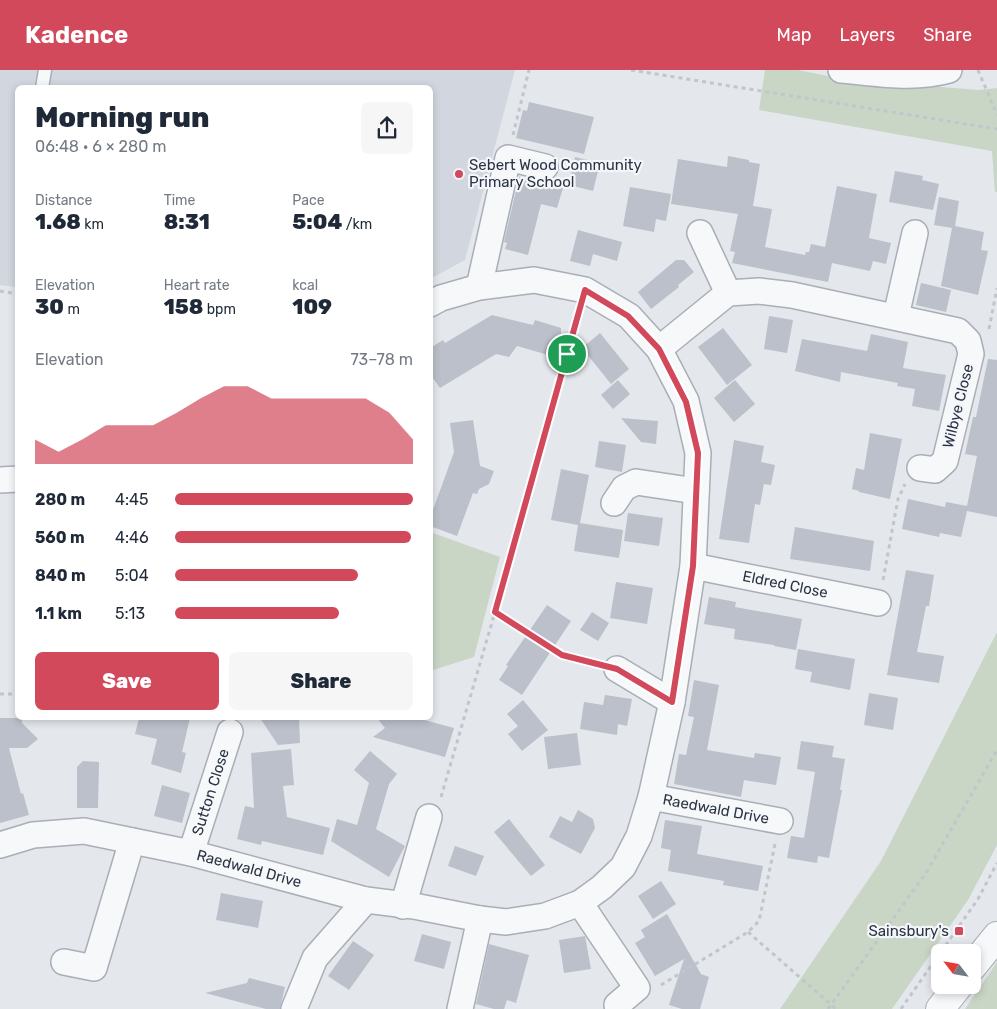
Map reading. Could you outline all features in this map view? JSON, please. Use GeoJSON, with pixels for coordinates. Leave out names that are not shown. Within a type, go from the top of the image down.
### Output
{"type":"FeatureCollection","features":[{"type":"Feature","properties":{"kind":"street"},"geometry":{"type":"LineString","coordinates":[[841,70],[932,75],[949,70]]}},
{"type":"Feature","properties":{"kind":"street"},"geometry":{"type":"LineString","coordinates":[[479,287],[508,158],[545,167]]}},
{"type":"Feature","properties":{"kind":"street"},"geometry":{"type":"LineString","coordinates":[[896,316],[914,232]]}},
{"type":"Feature","properties":{"kind":"street"},"geometry":{"type":"LineString","coordinates":[[700,233],[728,293]]}},
{"type":"Feature","properties":{"kind":"street","name":"Raedwald Drive"},"geometry":{"type":"LineString","coordinates":[[0,845],[34,836],[84,831],[191,854],[366,900],[414,906],[480,920],[506,922],[545,916],[580,903],[602,887],[623,867],[639,836],[651,797],[672,702],[693,566],[698,453],[686,402],[659,349],[628,316],[585,290],[534,280],[479,287],[433,302]]}},
{"type":"Feature","properties":{"kind":"street"},"geometry":{"type":"LineString","coordinates":[[659,349],[728,293],[759,291],[896,316],[958,331],[968,341]]}},
{"type":"Feature","properties":{"kind":"street","name":"Wilbye Close"},"geometry":{"type":"LineString","coordinates":[[920,468],[935,470],[945,461],[971,354],[968,341]]}},
{"type":"Feature","properties":{"kind":"street"},"geometry":{"type":"LineString","coordinates":[[0,480],[15,479]]}},
{"type":"Feature","properties":{"kind":"street"},"geometry":{"type":"LineString","coordinates":[[614,504],[624,488],[636,482],[696,491]]}},
{"type":"Feature","properties":{"kind":"street","name":"Eldred Close"},"geometry":{"type":"LineString","coordinates":[[693,566],[878,603]]}},
{"type":"Feature","properties":{"kind":"street"},"geometry":{"type":"LineString","coordinates":[[617,669],[672,702]]}},
{"type":"Feature","properties":{"kind":"street","name":"Sutton Close"},"geometry":{"type":"LineString","coordinates":[[191,854],[230,732]]}},
{"type":"Feature","properties":{"kind":"street","name":"Raedwald Drive"},"geometry":{"type":"LineString","coordinates":[[651,797],[780,821]]}},
{"type":"Feature","properties":{"kind":"street"},"geometry":{"type":"LineString","coordinates":[[403,906],[429,817]]}},
{"type":"Feature","properties":{"kind":"street"},"geometry":{"type":"LineString","coordinates":[[64,962],[94,968],[132,841]]}},
{"type":"Feature","properties":{"kind":"street"},"geometry":{"type":"LineString","coordinates":[[294,1009],[315,958],[366,900]]}},
{"type":"Feature","properties":{"kind":"street"},"geometry":{"type":"LineString","coordinates":[[580,903],[637,988],[617,1005]]}},
{"type":"Feature","properties":{"kind":"street"},"geometry":{"type":"LineString","coordinates":[[460,1009],[480,920]]}},
{"type":"Feature","properties":{"kind":"street"},"geometry":{"type":"LineString","coordinates":[[981,956],[997,936]]}},
{"type":"Feature","properties":{"kind":"street"},"geometry":{"type":"LineString","coordinates":[[940,1009],[951,994]]}},
{"type":"Feature","properties":{"kind":"lane"},"geometry":{"type":"LineString","coordinates":[[42,85],[45,70]]}},
{"type":"Feature","properties":{"kind":"path"},"geometry":{"type":"LineString","coordinates":[[508,158],[529,70]]}},
{"type":"Feature","properties":{"kind":"path"},"geometry":{"type":"LineString","coordinates":[[631,70],[997,129]]}},
{"type":"Feature","properties":{"kind":"path"},"geometry":{"type":"LineString","coordinates":[[978,70],[997,114]]}},
{"type":"Feature","properties":{"kind":"path"},"geometry":{"type":"LineString","coordinates":[[968,341],[989,331],[997,288]]}},
{"type":"Feature","properties":{"kind":"path"},"geometry":{"type":"LineString","coordinates":[[429,817],[437,811],[585,290]]}},
{"type":"Feature","properties":{"kind":"path"},"geometry":{"type":"LineString","coordinates":[[0,291],[15,294]]}},
{"type":"Feature","properties":{"kind":"path"},"geometry":{"type":"LineString","coordinates":[[878,603],[898,499],[910,475],[920,468]]}},
{"type":"Feature","properties":{"kind":"path"},"geometry":{"type":"LineString","coordinates":[[495,612],[562,655],[617,669]]}},
{"type":"Feature","properties":{"kind":"path"},"geometry":{"type":"LineString","coordinates":[[0,694],[15,694]]}},
{"type":"Feature","properties":{"kind":"path"},"geometry":{"type":"LineString","coordinates":[[828,1009],[926,873],[997,750]]}},
{"type":"Feature","properties":{"kind":"path"},"geometry":{"type":"LineString","coordinates":[[637,988],[650,991],[748,932],[760,921],[780,821]]}},
{"type":"Feature","properties":{"kind":"path"},"geometry":{"type":"LineString","coordinates":[[946,944],[978,899],[997,864]]}},
{"type":"Feature","properties":{"kind":"path"},"geometry":{"type":"LineString","coordinates":[[748,932],[836,1009]]}},
{"type":"Feature","properties":{"kind":"path"},"geometry":{"type":"LineString","coordinates":[[901,1009],[931,966]]}},
{"type":"Feature","properties":{"kind":"shaded area","name":"Sebert Wood Community Primary School"},"geometry":{"type":"Polygon","coordinates":[[[0,70],[515,70],[465,260],[433,277],[433,85],[15,85],[15,287],[0,285],[0,70]]]}},
{"type":"Feature","properties":{"kind":"green space"},"geometry":{"type":"Polygon","coordinates":[[[765,70],[798,70],[842,79],[979,90],[997,88],[997,192],[995,192],[992,151],[759,110],[765,70]]]}},
{"type":"Feature","properties":{"kind":"green space"},"geometry":{"type":"Polygon","coordinates":[[[433,533],[500,557],[474,657],[433,670],[433,533]]]}},
{"type":"Feature","properties":{"kind":"green space"},"geometry":{"type":"Polygon","coordinates":[[[997,632],[997,845],[968,900],[937,944],[931,944],[931,953],[892,1009],[780,1009],[881,861],[997,632]]]}},
{"type":"Feature","properties":{"kind":"green space"},"geometry":{"type":"Polygon","coordinates":[[[997,962],[997,1009],[965,1009],[975,994],[981,994],[981,986],[997,962]]]}},
{"type":"Feature","properties":{"kind":"building"},"geometry":{"type":"Polygon","coordinates":[[[529,102],[594,117],[584,154],[516,138],[523,110],[527,111],[529,102]]]}},
{"type":"Feature","properties":{"kind":"building"},"geometry":{"type":"Polygon","coordinates":[[[728,156],[760,164],[753,206],[772,209],[765,247],[805,255],[806,252],[809,252],[811,244],[825,247],[837,186],[877,194],[869,238],[891,243],[886,264],[873,261],[870,271],[832,263],[828,282],[732,263],[735,252],[730,251],[738,214],[671,204],[678,159],[727,167],[728,156]]]}},
{"type":"Feature","properties":{"kind":"building"},"geometry":{"type":"Polygon","coordinates":[[[575,157],[600,163],[593,191],[569,185],[575,157]]]}},
{"type":"Feature","properties":{"kind":"building"},"geometry":{"type":"Polygon","coordinates":[[[895,171],[923,176],[922,180],[939,184],[933,210],[889,202],[895,171]]]}},
{"type":"Feature","properties":{"kind":"building"},"geometry":{"type":"Polygon","coordinates":[[[519,177],[563,188],[557,208],[541,204],[528,255],[505,249],[507,243],[504,242],[519,177]]]}},
{"type":"Feature","properties":{"kind":"building"},"geometry":{"type":"Polygon","coordinates":[[[630,187],[671,194],[666,221],[656,219],[654,232],[623,226],[630,187]]]}},
{"type":"Feature","properties":{"kind":"building"},"geometry":{"type":"Polygon","coordinates":[[[939,197],[959,201],[955,226],[984,232],[981,250],[988,251],[978,295],[941,286],[952,228],[934,225],[939,197]]]}},
{"type":"Feature","properties":{"kind":"building"},"geometry":{"type":"Polygon","coordinates":[[[578,230],[622,242],[617,261],[593,254],[590,266],[570,261],[578,230]]]}},
{"type":"Feature","properties":{"kind":"building"},"geometry":{"type":"Polygon","coordinates":[[[676,260],[684,260],[694,272],[678,285],[679,287],[651,309],[638,292],[676,260]]]}},
{"type":"Feature","properties":{"kind":"building"},"geometry":{"type":"Polygon","coordinates":[[[921,283],[951,290],[946,312],[916,305],[921,283]]]}},
{"type":"Feature","properties":{"kind":"building"},"geometry":{"type":"Polygon","coordinates":[[[492,315],[533,325],[535,320],[561,328],[561,336],[555,357],[517,346],[509,357],[496,354],[440,388],[433,378],[433,346],[443,340],[445,343],[492,315]]]}},
{"type":"Feature","properties":{"kind":"building"},"geometry":{"type":"Polygon","coordinates":[[[769,316],[793,320],[787,353],[764,349],[769,316]]]}},
{"type":"Feature","properties":{"kind":"building"},"geometry":{"type":"Polygon","coordinates":[[[723,328],[752,365],[727,385],[698,347],[723,328]]]}},
{"type":"Feature","properties":{"kind":"building"},"geometry":{"type":"Polygon","coordinates":[[[600,333],[629,369],[611,384],[582,348],[600,333]]]}},
{"type":"Feature","properties":{"kind":"building"},"geometry":{"type":"Polygon","coordinates":[[[871,334],[908,342],[903,368],[946,375],[939,411],[912,406],[915,389],[897,386],[898,383],[841,372],[840,382],[795,371],[802,339],[867,351],[871,334]]]}},
{"type":"Feature","properties":{"kind":"building"},"geometry":{"type":"Polygon","coordinates":[[[988,359],[997,360],[997,517],[967,511],[961,537],[940,533],[939,537],[902,529],[908,499],[945,507],[946,502],[967,506],[977,456],[965,454],[973,417],[976,417],[988,359]]]}},
{"type":"Feature","properties":{"kind":"building"},"geometry":{"type":"Polygon","coordinates":[[[618,380],[630,394],[613,409],[601,395],[618,380]]]}},
{"type":"Feature","properties":{"kind":"building"},"geometry":{"type":"Polygon","coordinates":[[[735,380],[755,404],[734,422],[714,398],[735,380]]]}},
{"type":"Feature","properties":{"kind":"building"},"geometry":{"type":"Polygon","coordinates":[[[621,418],[658,421],[656,444],[641,442],[621,418]]]}},
{"type":"Feature","properties":{"kind":"building"},"geometry":{"type":"Polygon","coordinates":[[[473,420],[480,466],[494,471],[489,484],[479,489],[477,494],[473,493],[457,536],[433,527],[433,510],[454,452],[450,423],[473,420]]]}},
{"type":"Feature","properties":{"kind":"building"},"geometry":{"type":"Polygon","coordinates":[[[870,433],[902,439],[890,499],[852,489],[856,468],[864,470],[870,433]]]}},
{"type":"Feature","properties":{"kind":"building"},"geometry":{"type":"Polygon","coordinates":[[[734,440],[764,446],[761,462],[775,465],[771,485],[764,484],[760,505],[755,504],[749,543],[719,539],[734,440]]]}},
{"type":"Feature","properties":{"kind":"building"},"geometry":{"type":"Polygon","coordinates":[[[599,441],[626,445],[622,472],[595,467],[599,441]]]}},
{"type":"Feature","properties":{"kind":"building"},"geometry":{"type":"Polygon","coordinates":[[[561,469],[589,475],[580,523],[623,530],[619,558],[574,551],[578,525],[551,520],[561,469]]]}},
{"type":"Feature","properties":{"kind":"building"},"geometry":{"type":"Polygon","coordinates":[[[628,513],[663,518],[659,546],[624,541],[628,513]]]}},
{"type":"Feature","properties":{"kind":"building"},"geometry":{"type":"Polygon","coordinates":[[[795,527],[874,541],[870,571],[790,559],[795,527]]]}},
{"type":"Feature","properties":{"kind":"building"},"geometry":{"type":"Polygon","coordinates":[[[906,570],[934,575],[929,606],[926,606],[917,652],[944,656],[939,683],[887,675],[906,570]]]}},
{"type":"Feature","properties":{"kind":"building"},"geometry":{"type":"Polygon","coordinates":[[[616,582],[653,588],[647,624],[610,618],[616,582]]]}},
{"type":"Feature","properties":{"kind":"building"},"geometry":{"type":"Polygon","coordinates":[[[709,597],[736,602],[735,607],[802,619],[796,650],[734,639],[735,629],[704,624],[709,597]]]}},
{"type":"Feature","properties":{"kind":"building"},"geometry":{"type":"Polygon","coordinates":[[[547,605],[571,621],[522,695],[499,680],[508,666],[506,665],[547,605]]]}},
{"type":"Feature","properties":{"kind":"building"},"geometry":{"type":"Polygon","coordinates":[[[592,612],[609,623],[598,641],[580,630],[592,612]]]}},
{"type":"Feature","properties":{"kind":"building"},"geometry":{"type":"Polygon","coordinates":[[[798,649],[855,659],[850,690],[810,682],[812,672],[795,669],[798,649]]]}},
{"type":"Feature","properties":{"kind":"building"},"geometry":{"type":"Polygon","coordinates":[[[694,680],[719,685],[707,750],[754,758],[755,753],[781,757],[776,785],[744,780],[741,797],[674,784],[679,754],[686,755],[694,717],[688,716],[694,680]]]}},
{"type":"Feature","properties":{"kind":"building"},"geometry":{"type":"Polygon","coordinates":[[[869,693],[898,698],[893,730],[864,725],[869,693]]]}},
{"type":"Feature","properties":{"kind":"building"},"geometry":{"type":"Polygon","coordinates":[[[605,695],[632,699],[627,726],[618,724],[617,735],[580,729],[584,702],[603,705],[605,695]]]}},
{"type":"Feature","properties":{"kind":"building"},"geometry":{"type":"Polygon","coordinates":[[[523,700],[548,730],[522,751],[508,734],[518,726],[507,714],[523,700]]]}},
{"type":"Feature","properties":{"kind":"building"},"geometry":{"type":"Polygon","coordinates":[[[0,718],[15,718],[15,720],[22,720],[22,723],[38,739],[27,748],[9,748],[21,794],[23,793],[29,815],[0,823],[0,718]]]}},
{"type":"Feature","properties":{"kind":"building"},"geometry":{"type":"Polygon","coordinates":[[[138,720],[190,720],[182,752],[186,753],[181,773],[151,764],[157,739],[135,734],[138,720]]]}},
{"type":"Feature","properties":{"kind":"building"},"geometry":{"type":"Polygon","coordinates":[[[261,720],[299,720],[300,743],[278,745],[261,720]]]}},
{"type":"Feature","properties":{"kind":"building"},"geometry":{"type":"Polygon","coordinates":[[[379,720],[424,720],[454,728],[445,757],[373,737],[385,728],[379,720]]]}},
{"type":"Feature","properties":{"kind":"building"},"geometry":{"type":"Polygon","coordinates":[[[577,733],[581,765],[548,769],[544,737],[577,733]]]}},
{"type":"Feature","properties":{"kind":"building"},"geometry":{"type":"Polygon","coordinates":[[[801,741],[834,746],[832,757],[845,759],[840,790],[842,790],[829,858],[818,856],[817,863],[787,858],[791,836],[804,838],[815,772],[797,769],[801,741]]]}},
{"type":"Feature","properties":{"kind":"building"},"geometry":{"type":"Polygon","coordinates":[[[291,749],[294,785],[283,786],[287,817],[330,828],[323,855],[262,841],[261,845],[237,839],[245,806],[254,808],[251,753],[291,749]]]}},
{"type":"Feature","properties":{"kind":"building"},"geometry":{"type":"Polygon","coordinates":[[[370,751],[397,774],[389,784],[376,829],[405,846],[389,877],[331,841],[337,819],[357,825],[369,783],[354,770],[370,751]]]}},
{"type":"Feature","properties":{"kind":"building"},"geometry":{"type":"Polygon","coordinates":[[[83,761],[99,762],[98,808],[77,808],[77,767],[83,761]]]}},
{"type":"Feature","properties":{"kind":"building"},"geometry":{"type":"Polygon","coordinates":[[[162,785],[190,793],[182,823],[154,816],[162,785]]]}},
{"type":"Feature","properties":{"kind":"building"},"geometry":{"type":"Polygon","coordinates":[[[578,810],[593,819],[595,828],[581,854],[549,837],[560,816],[572,822],[578,810]]]}},
{"type":"Feature","properties":{"kind":"building"},"geometry":{"type":"Polygon","coordinates":[[[509,819],[545,865],[531,876],[494,832],[509,819]]]}},
{"type":"Feature","properties":{"kind":"building"},"geometry":{"type":"Polygon","coordinates":[[[665,820],[702,826],[697,854],[763,866],[758,891],[723,885],[724,881],[668,871],[671,850],[661,848],[665,820]]]}},
{"type":"Feature","properties":{"kind":"building"},"geometry":{"type":"Polygon","coordinates":[[[455,846],[484,856],[476,876],[448,866],[455,846]]]}},
{"type":"Feature","properties":{"kind":"building"},"geometry":{"type":"Polygon","coordinates":[[[661,881],[676,904],[653,919],[638,896],[661,881]]]}},
{"type":"Feature","properties":{"kind":"building"},"geometry":{"type":"Polygon","coordinates":[[[221,893],[263,901],[258,928],[216,920],[221,893]]]}},
{"type":"Feature","properties":{"kind":"building"},"geometry":{"type":"Polygon","coordinates":[[[667,914],[701,974],[709,977],[700,1009],[682,1009],[669,1005],[684,959],[655,976],[635,943],[645,937],[641,930],[667,914]]]}},
{"type":"Feature","properties":{"kind":"building"},"geometry":{"type":"Polygon","coordinates":[[[422,934],[451,942],[444,969],[414,961],[422,934]]]}},
{"type":"Feature","properties":{"kind":"building"},"geometry":{"type":"Polygon","coordinates":[[[585,936],[591,969],[564,973],[559,940],[585,936]]]}},
{"type":"Feature","properties":{"kind":"building"},"geometry":{"type":"Polygon","coordinates":[[[353,941],[374,955],[349,990],[328,976],[353,941]]]}},
{"type":"Feature","properties":{"kind":"building"},"geometry":{"type":"Polygon","coordinates":[[[489,944],[529,955],[516,1003],[507,1000],[504,1009],[494,1009],[476,1004],[489,944]]]}},
{"type":"Feature","properties":{"kind":"building"},"geometry":{"type":"Polygon","coordinates":[[[249,978],[285,987],[280,1009],[266,1009],[205,993],[247,983],[249,978]]]}},
{"type":"Feature","properties":{"kind":"place","name":"Sebert Wood Community Primary School"},"geometry":{"type":"Point","coordinates":[459,174]}},
{"type":"Feature","properties":{"kind":"place","name":"Sainsbury's"},"geometry":{"type":"Point","coordinates":[959,931]}},
{"type":"Feature","properties":{"kind":"route"},"geometry":{"type":"LineString","coordinates":[[585,290],[628,316],[659,349],[686,402],[698,453],[693,566],[672,702],[617,669],[562,655],[495,612],[567,354],[585,290]]}}]}
